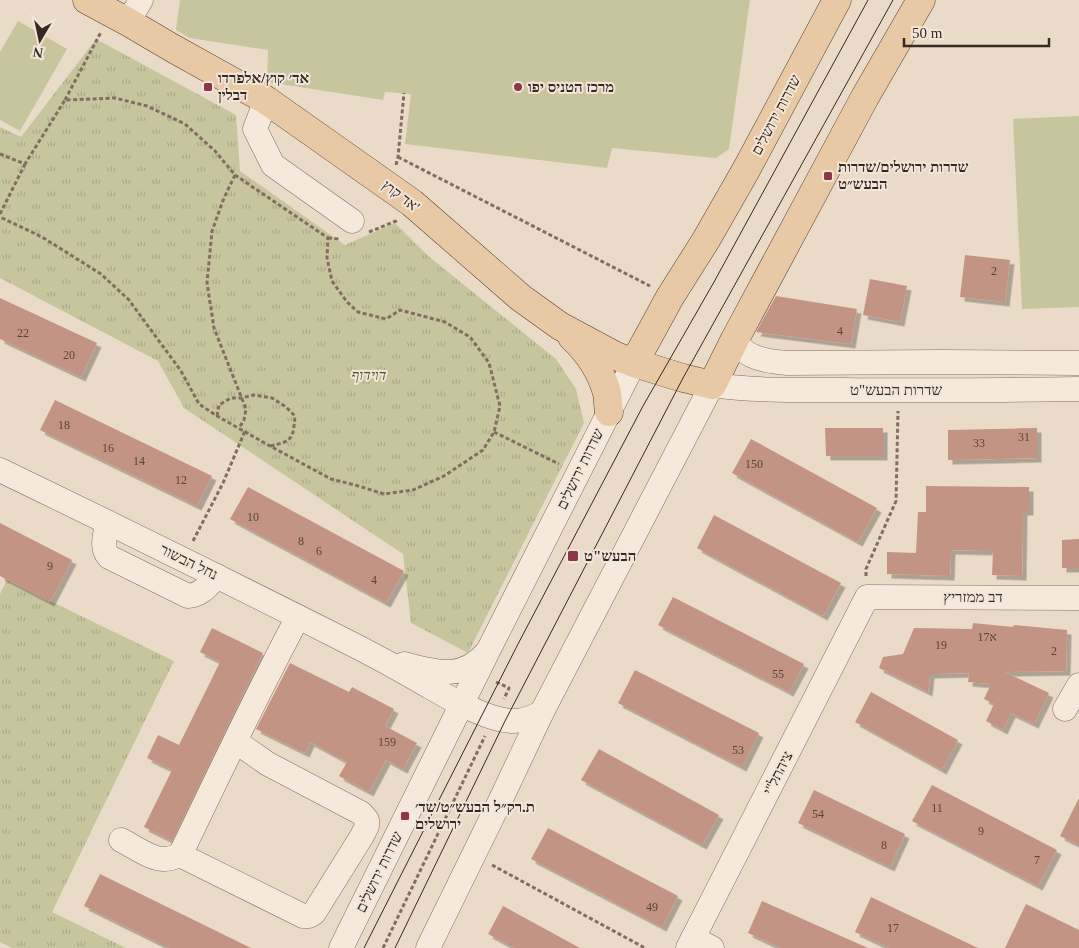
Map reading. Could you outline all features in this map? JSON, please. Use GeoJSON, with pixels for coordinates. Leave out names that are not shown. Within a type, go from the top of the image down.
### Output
{"type":"FeatureCollection","features":[{"type":"Feature","properties":{"kind":"main road","name":"אד קוץ'"},"geometry":{"type":"LineString","coordinates":[[87,0],[126,11],[174,49],[266,100],[424,213],[521,298],[560,326],[616,356],[634,363],[712,385]]}},
{"type":"Feature","properties":{"kind":"main road","name":"שדרות ירושלים"},"geometry":{"type":"LineString","coordinates":[[634,363],[670,297],[706,240],[746,170],[837,0]]}},
{"type":"Feature","properties":{"kind":"main road"},"geometry":{"type":"LineString","coordinates":[[712,385],[865,97],[921,0]]}},
{"type":"Feature","properties":{"kind":"main road"},"geometry":{"type":"LineString","coordinates":[[560,326],[576,341],[602,378],[607,394],[609,412]]}},
{"type":"Feature","properties":{"kind":"street"},"geometry":{"type":"LineString","coordinates":[[266,100],[255,130],[273,165],[352,221]]}},
{"type":"Feature","properties":{"kind":"street","name":"שדרות הבעש\"ט"},"geometry":{"type":"LineString","coordinates":[[735,339],[741,348],[748,353],[774,362],[787,363],[1079,363]]}},
{"type":"Feature","properties":{"kind":"street","name":"שדרות ירושלים"},"geometry":{"type":"LineString","coordinates":[[341,948],[492,643],[634,363]]}},
{"type":"Feature","properties":{"kind":"street","name":"שדרות הבעש\"ט"},"geometry":{"type":"LineString","coordinates":[[712,385],[758,389],[898,391],[1079,389]]}},
{"type":"Feature","properties":{"kind":"street"},"geometry":{"type":"LineString","coordinates":[[428,948],[542,712],[712,385]]}},
{"type":"Feature","properties":{"kind":"street","name":"נחל הבשור"},"geometry":{"type":"LineString","coordinates":[[0,470],[184,559],[376,656],[462,704],[505,721],[524,720],[542,712]]}},
{"type":"Feature","properties":{"kind":"street"},"geometry":{"type":"LineString","coordinates":[[107,522],[104,548],[105,553],[109,557],[188,596],[195,596],[200,593],[217,576]]}},
{"type":"Feature","properties":{"kind":"street","name":"דב ממזריץ"},"geometry":{"type":"LineString","coordinates":[[866,597],[1079,598]]}},
{"type":"Feature","properties":{"kind":"street","name":"ציהתל\"י"},"geometry":{"type":"LineString","coordinates":[[698,945],[866,597]]}},
{"type":"Feature","properties":{"kind":"street"},"geometry":{"type":"LineString","coordinates":[[121,840],[162,860],[180,855],[275,659],[298,617]]}},
{"type":"Feature","properties":{"kind":"street","name":"נחל הבשור"},"geometry":{"type":"LineString","coordinates":[[376,656],[428,670],[452,672],[472,666],[486,654],[492,643]]}},
{"type":"Feature","properties":{"kind":"street"},"geometry":{"type":"LineString","coordinates":[[1065,710],[1079,685]]}},
{"type":"Feature","properties":{"kind":"street"},"geometry":{"type":"LineString","coordinates":[[180,855],[303,916],[309,916],[314,913],[364,831],[368,820],[361,813],[268,764],[235,741]]}},
{"type":"Feature","properties":{"kind":"path"},"geometry":{"type":"LineString","coordinates":[[65,100],[115,98],[147,106],[185,124],[215,150],[235,175],[328,238],[327,258],[332,281],[347,302],[358,312],[386,319],[400,310],[445,322],[470,337],[488,363],[500,406],[494,432],[483,450],[444,476],[413,490],[384,494],[331,479],[245,432],[199,404],[182,371],[129,300],[101,274],[42,238],[0,216],[25,164],[65,100],[126,11]]}},
{"type":"Feature","properties":{"kind":"path"},"geometry":{"type":"LineString","coordinates":[[390,188],[398,157],[404,93]]}},
{"type":"Feature","properties":{"kind":"path"},"geometry":{"type":"LineString","coordinates":[[0,154],[25,164]]}},
{"type":"Feature","properties":{"kind":"path"},"geometry":{"type":"LineString","coordinates":[[398,157],[670,297]]}},
{"type":"Feature","properties":{"kind":"path"},"geometry":{"type":"LineString","coordinates":[[235,175],[212,231],[207,283],[214,328],[246,409],[244,420],[239,428]]}},
{"type":"Feature","properties":{"kind":"path"},"geometry":{"type":"LineString","coordinates":[[866,597],[866,569],[896,500],[898,391]]}},
{"type":"Feature","properties":{"kind":"path"},"geometry":{"type":"LineString","coordinates":[[217,416],[219,404],[230,398],[254,395],[272,398],[286,407],[295,416],[294,434],[286,442],[270,446]]}},
{"type":"Feature","properties":{"kind":"path"},"geometry":{"type":"LineString","coordinates":[[184,559],[223,483],[245,432]]}},
{"type":"Feature","properties":{"kind":"path"},"geometry":{"type":"LineString","coordinates":[[494,432],[578,474]]}},
{"type":"Feature","properties":{"kind":"path"},"geometry":{"type":"LineString","coordinates":[[383,948],[494,718]]}},
{"type":"Feature","properties":{"kind":"path"},"geometry":{"type":"LineString","coordinates":[[474,855],[645,948]]}},
{"type":"Feature","properties":{"kind":"green space","name":"מרכז הטניס יפו"},"geometry":{"type":"Polygon","coordinates":[[[180,0],[750,0],[729,149],[716,158],[612,148],[607,168],[405,144],[411,94],[385,92],[383,100],[267,82],[268,50],[190,38],[176,30],[180,0]]]}},
{"type":"Feature","properties":{"kind":"green space"},"geometry":{"type":"Polygon","coordinates":[[[18,21],[67,49],[20,131],[0,120],[0,52],[18,21]]]}},
{"type":"Feature","properties":{"kind":"green space","name":"דוידוף"},"geometry":{"type":"Polygon","coordinates":[[[96,39],[236,115],[240,171],[345,245],[395,223],[427,255],[556,359],[576,389],[584,423],[468,653],[411,623],[403,554],[184,408],[158,361],[0,278],[0,127],[21,137],[96,39]]]}},
{"type":"Feature","properties":{"kind":"green space"},"geometry":{"type":"Polygon","coordinates":[[[1079,116],[1079,307],[1022,309],[1013,119],[1079,116]]]}},
{"type":"Feature","properties":{"kind":"green space"},"geometry":{"type":"Polygon","coordinates":[[[7,580],[174,661],[52,912],[126,948],[12,948],[0,942],[0,594],[7,580]]]}},
{"type":"Feature","properties":{"kind":"building"},"geometry":{"type":"Polygon","coordinates":[[[965,255],[1010,260],[1005,302],[960,297],[965,255]]]}},
{"type":"Feature","properties":{"kind":"building"},"geometry":{"type":"Polygon","coordinates":[[[870,279],[907,286],[900,322],[863,315],[870,279]]]}},
{"type":"Feature","properties":{"kind":"building"},"geometry":{"type":"Polygon","coordinates":[[[776,296],[857,309],[851,344],[756,332],[776,296]]]}},
{"type":"Feature","properties":{"kind":"building"},"geometry":{"type":"Polygon","coordinates":[[[0,298],[97,343],[81,377],[0,339],[0,298]]]}},
{"type":"Feature","properties":{"kind":"building"},"geometry":{"type":"Polygon","coordinates":[[[55,400],[212,476],[197,506],[40,430],[55,400]]]}},
{"type":"Feature","properties":{"kind":"building"},"geometry":{"type":"Polygon","coordinates":[[[825,428],[883,428],[883,456],[826,456],[825,428]]]}},
{"type":"Feature","properties":{"kind":"building"},"geometry":{"type":"Polygon","coordinates":[[[1037,428],[1037,458],[948,460],[948,430],[1037,428]]]}},
{"type":"Feature","properties":{"kind":"building"},"geometry":{"type":"Polygon","coordinates":[[[751,439],[877,508],[858,542],[732,473],[751,439]]]}},
{"type":"Feature","properties":{"kind":"building"},"geometry":{"type":"Polygon","coordinates":[[[926,486],[1029,487],[1029,511],[1023,511],[1022,576],[992,575],[993,551],[951,550],[950,576],[887,574],[887,552],[916,553],[918,512],[926,512],[926,486]]]}},
{"type":"Feature","properties":{"kind":"building"},"geometry":{"type":"Polygon","coordinates":[[[248,487],[404,571],[386,603],[230,519],[248,487]]]}},
{"type":"Feature","properties":{"kind":"building"},"geometry":{"type":"Polygon","coordinates":[[[714,515],[841,583],[823,616],[697,548],[714,515]]]}},
{"type":"Feature","properties":{"kind":"building"},"geometry":{"type":"Polygon","coordinates":[[[0,523],[72,560],[50,602],[0,576],[0,523]]]}},
{"type":"Feature","properties":{"kind":"building"},"geometry":{"type":"Polygon","coordinates":[[[1079,539],[1079,568],[1062,568],[1062,540],[1079,539]]]}},
{"type":"Feature","properties":{"kind":"building"},"geometry":{"type":"Polygon","coordinates":[[[673,597],[804,664],[789,692],[658,625],[673,597]]]}},
{"type":"Feature","properties":{"kind":"building"},"geometry":{"type":"Polygon","coordinates":[[[973,623],[1067,630],[1066,671],[1005,672],[1049,693],[1034,724],[1011,713],[1003,730],[986,721],[994,704],[984,699],[991,684],[968,682],[969,673],[930,674],[928,692],[879,668],[883,657],[903,654],[914,628],[972,629],[973,623]]]}},
{"type":"Feature","properties":{"kind":"building"},"geometry":{"type":"Polygon","coordinates":[[[212,628],[263,653],[172,841],[144,827],[172,770],[147,758],[158,735],[179,745],[220,662],[200,652],[212,628]]]}},
{"type":"Feature","properties":{"kind":"building"},"geometry":{"type":"Polygon","coordinates":[[[290,663],[349,692],[352,687],[394,709],[385,726],[417,743],[403,769],[386,760],[369,792],[339,776],[347,762],[310,742],[305,753],[256,729],[290,663]]]}},
{"type":"Feature","properties":{"kind":"building"},"geometry":{"type":"Polygon","coordinates":[[[635,670],[759,733],[742,767],[618,703],[635,670]]]}},
{"type":"Feature","properties":{"kind":"building"},"geometry":{"type":"Polygon","coordinates":[[[871,692],[958,740],[942,770],[855,722],[871,692]]]}},
{"type":"Feature","properties":{"kind":"building"},"geometry":{"type":"Polygon","coordinates":[[[599,749],[719,815],[702,845],[581,780],[599,749]]]}},
{"type":"Feature","properties":{"kind":"building"},"geometry":{"type":"Polygon","coordinates":[[[932,785],[1057,850],[1038,886],[912,821],[932,785]]]}},
{"type":"Feature","properties":{"kind":"building"},"geometry":{"type":"Polygon","coordinates":[[[814,790],[905,834],[890,867],[798,823],[814,790]]]}},
{"type":"Feature","properties":{"kind":"building"},"geometry":{"type":"Polygon","coordinates":[[[1079,798],[1079,845],[1060,836],[1079,798]]]}},
{"type":"Feature","properties":{"kind":"building"},"geometry":{"type":"Polygon","coordinates":[[[548,828],[678,896],[662,927],[531,859],[548,828]]]}},
{"type":"Feature","properties":{"kind":"building"},"geometry":{"type":"Polygon","coordinates":[[[100,874],[251,948],[169,948],[84,906],[100,874]]]}},
{"type":"Feature","properties":{"kind":"building"},"geometry":{"type":"Polygon","coordinates":[[[871,897],[978,948],[889,948],[855,932],[871,897]]]}},
{"type":"Feature","properties":{"kind":"building"},"geometry":{"type":"Polygon","coordinates":[[[762,901],[868,948],[781,948],[748,933],[762,901]]]}},
{"type":"Feature","properties":{"kind":"building"},"geometry":{"type":"Polygon","coordinates":[[[1026,904],[1079,930],[1079,948],[1005,948],[1026,904]]]}},
{"type":"Feature","properties":{"kind":"building"},"geometry":{"type":"Polygon","coordinates":[[[503,906],[580,948],[514,948],[488,934],[503,906]]]}},
{"type":"Feature","properties":{"kind":"tram line"},"geometry":{"type":"LineString","coordinates":[[364,948],[518,644],[643,406],[714,282],[868,0]]}},
{"type":"Feature","properties":{"kind":"tram line"},"geometry":{"type":"LineString","coordinates":[[395,948],[505,721],[683,378],[893,0]]}},
{"type":"Feature","properties":{"kind":"place","name":"אד׳ קוץ/אלפרדו דבלין"},"geometry":{"type":"Point","coordinates":[208,87]}},
{"type":"Feature","properties":{"kind":"place","name":"מרכז הטניס יפו"},"geometry":{"type":"Point","coordinates":[518,87]}},
{"type":"Feature","properties":{"kind":"place","name":"שדרות ירושלים/שדרות הבעש״ט"},"geometry":{"type":"Point","coordinates":[828,176]}},
{"type":"Feature","properties":{"kind":"place","name":"הבעש\"ט"},"geometry":{"type":"Point","coordinates":[573,556]}},
{"type":"Feature","properties":{"kind":"place","name":"ת.רק״ל הבעש״ט/שד׳ ירושלים"},"geometry":{"type":"Point","coordinates":[405,816]}}]}
